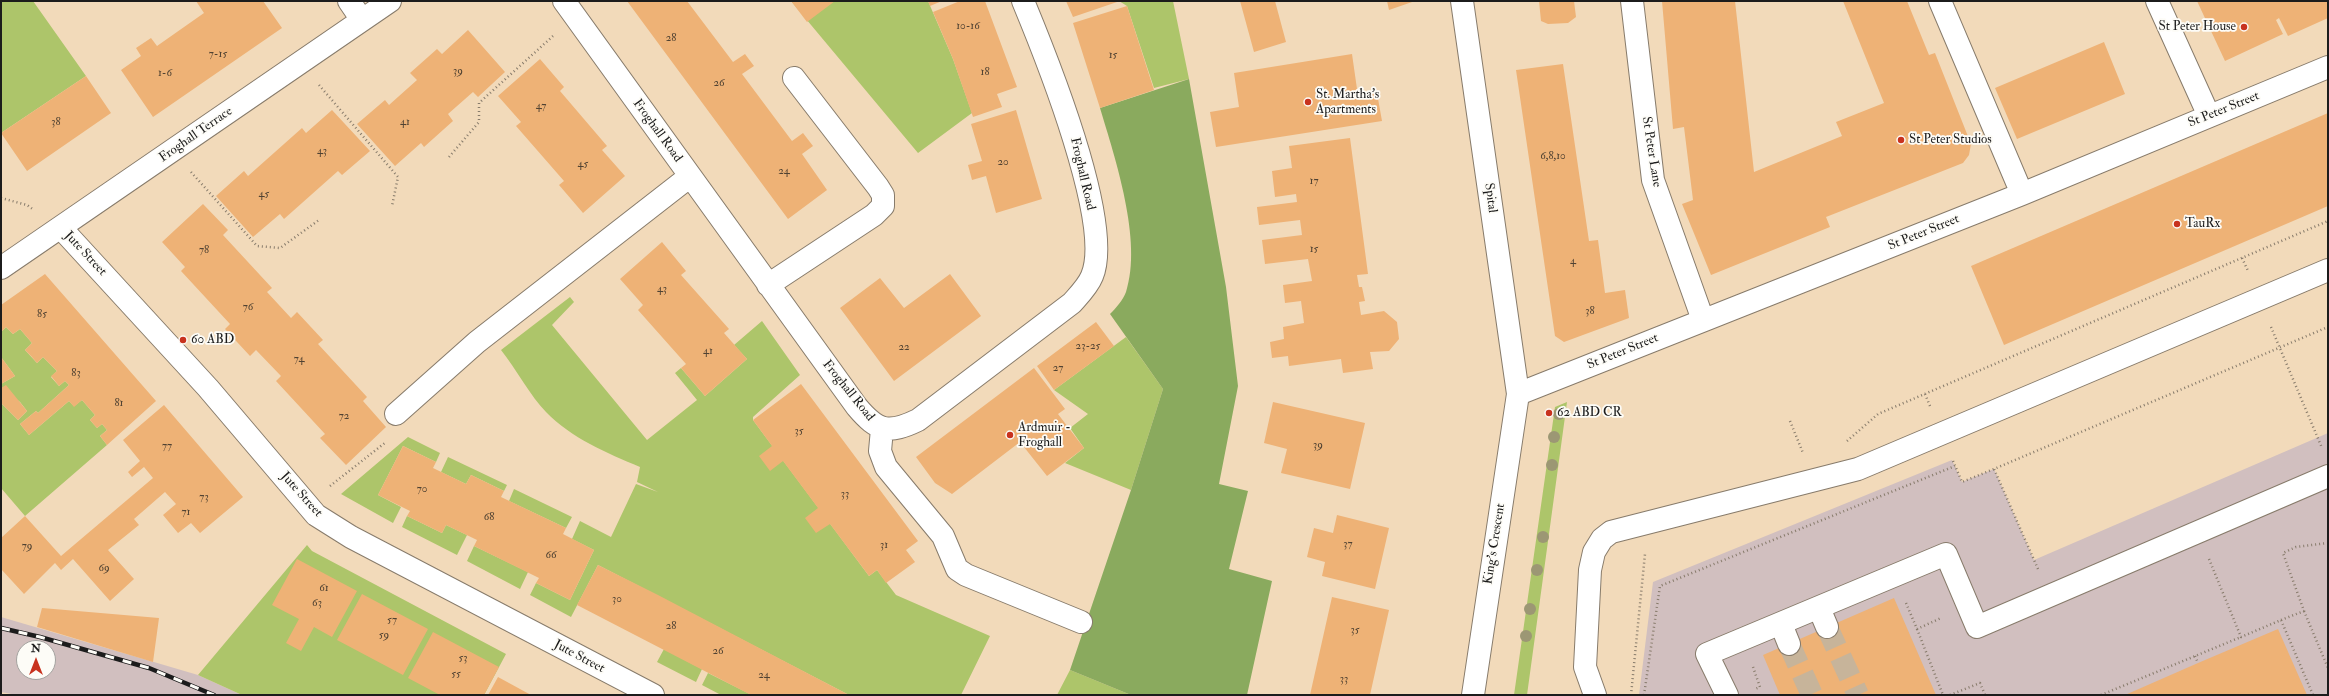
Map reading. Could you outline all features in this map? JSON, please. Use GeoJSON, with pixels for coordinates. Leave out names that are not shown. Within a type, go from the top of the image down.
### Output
{"type":"FeatureCollection","features":[{"type":"Feature","properties":{"kind":"street"},"geometry":{"type":"LineString","coordinates":[[349,1],[362,20]]}},
{"type":"Feature","properties":{"kind":"street","name":"Froghall Terrace"},"geometry":{"type":"LineString","coordinates":[[1,268],[61,228],[299,62],[390,1]]}},
{"type":"Feature","properties":{"kind":"street","name":"Froghall Road"},"geometry":{"type":"LineString","coordinates":[[569,9],[857,407],[868,420],[882,429],[899,428],[918,420],[1072,302],[1084,290],[1092,275],[1096,248],[1086,183],[1059,93],[1023,1]]}},
{"type":"Feature","properties":{"kind":"street","name":"Spital"},"geometry":{"type":"LineString","coordinates":[[1462,1],[1518,394]]}},
{"type":"Feature","properties":{"kind":"street","name":"St Peter Lane"},"geometry":{"type":"LineString","coordinates":[[1632,1],[1653,180],[1703,320]]}},
{"type":"Feature","properties":{"kind":"street"},"geometry":{"type":"LineString","coordinates":[[1940,1],[2022,194]]}},
{"type":"Feature","properties":{"kind":"street"},"geometry":{"type":"LineString","coordinates":[[2157,1],[2209,116]]}},
{"type":"Feature","properties":{"kind":"street","name":"St Peter Street"},"geometry":{"type":"LineString","coordinates":[[1518,394],[2022,194],[2328,67]]}},
{"type":"Feature","properties":{"kind":"street"},"geometry":{"type":"LineString","coordinates":[[768,285],[874,215],[883,206],[883,195],[878,187],[794,78]]}},
{"type":"Feature","properties":{"kind":"street"},"geometry":{"type":"LineString","coordinates":[[396,414],[477,342],[690,176]]}},
{"type":"Feature","properties":{"kind":"street","name":"Jute Street"},"geometry":{"type":"LineString","coordinates":[[61,228],[208,388],[307,505],[321,519],[351,537],[652,695]]}},
{"type":"Feature","properties":{"kind":"street"},"geometry":{"type":"LineString","coordinates":[[1596,695],[1584,667],[1590,570],[1594,552],[1602,538],[1611,532],[1858,469],[2328,270]]}},
{"type":"Feature","properties":{"kind":"street","name":"King's Crescent"},"geometry":{"type":"LineString","coordinates":[[1473,695],[1518,394]]}},
{"type":"Feature","properties":{"kind":"street"},"geometry":{"type":"LineString","coordinates":[[882,429],[880,451],[886,467],[943,536],[957,569],[966,575],[1081,622]]}},
{"type":"Feature","properties":{"kind":"street"},"geometry":{"type":"LineString","coordinates":[[1727,695],[1707,654],[1946,554],[1977,627],[2328,476]]}},
{"type":"Feature","properties":{"kind":"street"},"geometry":{"type":"LineString","coordinates":[[1818,608],[1827,627]]}},
{"type":"Feature","properties":{"kind":"street"},"geometry":{"type":"LineString","coordinates":[[1781,624],[1789,644]]}},
{"type":"Feature","properties":{"kind":"path"},"geometry":{"type":"LineString","coordinates":[[449,157],[479,122],[479,103],[569,9]]}},
{"type":"Feature","properties":{"kind":"path"},"geometry":{"type":"LineString","coordinates":[[299,62],[398,176],[392,206]]}},
{"type":"Feature","properties":{"kind":"path"},"geometry":{"type":"LineString","coordinates":[[172,151],[257,246],[280,248],[319,220]]}},
{"type":"Feature","properties":{"kind":"path"},"geometry":{"type":"LineString","coordinates":[[1846,444],[1847,439],[1878,414],[2328,221]]}},
{"type":"Feature","properties":{"kind":"path"},"geometry":{"type":"LineString","coordinates":[[2242,258],[2325,454]]}},
{"type":"Feature","properties":{"kind":"path"},"geometry":{"type":"LineString","coordinates":[[2040,576],[1994,469],[2328,327]]}},
{"type":"Feature","properties":{"kind":"path"},"geometry":{"type":"LineString","coordinates":[[307,505],[400,431],[396,414]]}},
{"type":"Feature","properties":{"kind":"path"},"geometry":{"type":"LineString","coordinates":[[1790,421],[1803,454]]}},
{"type":"Feature","properties":{"kind":"path"},"geometry":{"type":"LineString","coordinates":[[1644,695],[1660,586],[1955,466]]}},
{"type":"Feature","properties":{"kind":"path"},"geometry":{"type":"LineString","coordinates":[[1631,695],[1646,549],[1640,525]]}},
{"type":"Feature","properties":{"kind":"path"},"geometry":{"type":"LineString","coordinates":[[2198,532],[2240,637]]}},
{"type":"Feature","properties":{"kind":"path"},"geometry":{"type":"LineString","coordinates":[[2328,543],[2296,547],[2283,553],[2304,611],[2328,668]]}},
{"type":"Feature","properties":{"kind":"path"},"geometry":{"type":"LineString","coordinates":[[1905,601],[1942,695]]}},
{"type":"Feature","properties":{"kind":"path"},"geometry":{"type":"LineString","coordinates":[[1916,629],[1968,606]]}},
{"type":"Feature","properties":{"kind":"path"},"geometry":{"type":"LineString","coordinates":[[2101,695],[2304,611]]}},
{"type":"Feature","properties":{"kind":"path"},"geometry":{"type":"LineString","coordinates":[[2281,620],[2313,695]]}},
{"type":"Feature","properties":{"kind":"path"},"geometry":{"type":"LineString","coordinates":[[2195,656],[2198,663]]}},
{"type":"Feature","properties":{"kind":"path"},"geometry":{"type":"LineString","coordinates":[[1754,695],[1752,690],[1760,687],[1751,663],[1756,662]]}},
{"type":"Feature","properties":{"kind":"path"},"geometry":{"type":"LineString","coordinates":[[1950,695],[1980,683],[1985,695]]}},
{"type":"Feature","properties":{"kind":"shaded area"},"geometry":{"type":"Polygon","coordinates":[[[2328,433],[2328,695],[1639,695],[1653,582],[1952,460],[1962,482],[1994,469],[2034,560],[2328,433]]]}},
{"type":"Feature","properties":{"kind":"shaded area"},"geometry":{"type":"Polygon","coordinates":[[[1,617],[198,675],[242,695],[17,695],[1,692],[1,617]]]}},
{"type":"Feature","properties":{"kind":"green space"},"geometry":{"type":"Polygon","coordinates":[[[1,1],[33,1],[86,76],[1,133],[1,1]]]}},
{"type":"Feature","properties":{"kind":"green space"},"geometry":{"type":"Polygon","coordinates":[[[791,1],[928,1],[953,59],[972,113],[918,153],[791,1]]]}},
{"type":"Feature","properties":{"kind":"green space"},"geometry":{"type":"Polygon","coordinates":[[[1119,1],[1173,1],[1189,79],[1154,88],[1127,6],[1119,1]]]}},
{"type":"Feature","properties":{"kind":"green space"},"geometry":{"type":"Polygon","coordinates":[[[1189,79],[1226,287],[1238,386],[1219,484],[1248,491],[1229,569],[1272,581],[1247,695],[1131,695],[1070,670],[1131,490],[1163,389],[1110,314],[1119,304],[1126,292],[1130,272],[1131,249],[1125,200],[1113,151],[1100,108],[1189,79]]]}},
{"type":"Feature","properties":{"kind":"green space"},"geometry":{"type":"Polygon","coordinates":[[[570,297],[574,302],[552,325],[647,440],[697,400],[675,373],[681,368],[705,396],[747,359],[734,345],[762,321],[800,375],[753,417],[753,420],[869,576],[877,570],[896,595],[990,636],[961,695],[849,695],[598,565],[571,617],[530,595],[536,583],[570,600],[594,550],[572,539],[580,521],[611,537],[636,484],[658,492],[637,482],[640,467],[578,437],[567,430],[546,412],[540,406],[501,350],[570,297]]]}},
{"type":"Feature","properties":{"kind":"green space"},"geometry":{"type":"Polygon","coordinates":[[[6,327],[13,334],[20,329],[32,343],[25,350],[37,363],[43,357],[57,371],[51,377],[59,386],[65,381],[69,385],[38,413],[36,411],[20,424],[29,435],[69,401],[74,406],[82,400],[95,415],[90,420],[97,428],[102,424],[107,430],[100,436],[107,445],[25,516],[1,488],[1,403],[18,420],[27,411],[20,402],[1,388],[1,384],[15,376],[1,357],[1,332],[6,327]]]}},
{"type":"Feature","properties":{"kind":"green space"},"geometry":{"type":"Polygon","coordinates":[[[1126,337],[1163,389],[1131,490],[1065,463],[1084,448],[1070,428],[1088,414],[1054,390],[1126,337]]]}},
{"type":"Feature","properties":{"kind":"green space"},"geometry":{"type":"Polygon","coordinates":[[[1567,402],[1527,695],[1514,695],[1555,407],[1567,402]]]}},
{"type":"Feature","properties":{"kind":"green space"},"geometry":{"type":"Polygon","coordinates":[[[408,437],[440,453],[436,462],[403,446],[378,495],[401,507],[393,523],[341,494],[408,437]]]}},
{"type":"Feature","properties":{"kind":"green space"},"geometry":{"type":"Polygon","coordinates":[[[448,457],[507,485],[504,491],[471,475],[466,484],[441,472],[448,457]]]}},
{"type":"Feature","properties":{"kind":"green space"},"geometry":{"type":"Polygon","coordinates":[[[514,489],[572,517],[566,528],[509,501],[514,489]]]}},
{"type":"Feature","properties":{"kind":"green space"},"geometry":{"type":"Polygon","coordinates":[[[407,516],[442,533],[446,525],[467,535],[457,555],[402,527],[407,516]]]}},
{"type":"Feature","properties":{"kind":"green space"},"geometry":{"type":"Polygon","coordinates":[[[307,545],[312,551],[506,654],[484,695],[242,695],[198,675],[307,545]]]}},
{"type":"Feature","properties":{"kind":"green space"},"geometry":{"type":"Polygon","coordinates":[[[474,546],[528,572],[520,589],[467,561],[474,546]]]}},
{"type":"Feature","properties":{"kind":"green space"},"geometry":{"type":"Polygon","coordinates":[[[664,649],[702,669],[696,682],[657,662],[664,649]]]}},
{"type":"Feature","properties":{"kind":"green space"},"geometry":{"type":"Polygon","coordinates":[[[1070,670],[1131,695],[1057,695],[1070,670]]]}},
{"type":"Feature","properties":{"kind":"green space"},"geometry":{"type":"Polygon","coordinates":[[[708,673],[750,694],[721,695],[702,685],[708,673]]]}},
{"type":"Feature","properties":{"kind":"building"},"geometry":{"type":"Polygon","coordinates":[[[196,1],[263,1],[282,28],[153,117],[121,70],[141,56],[136,48],[151,38],[157,46],[204,13],[196,1]]]}},
{"type":"Feature","properties":{"kind":"building"},"geometry":{"type":"Polygon","coordinates":[[[627,1],[687,1],[733,62],[745,54],[754,66],[742,74],[792,141],[803,133],[813,146],[802,154],[827,190],[788,219],[627,1]]]}},
{"type":"Feature","properties":{"kind":"building"},"geometry":{"type":"Polygon","coordinates":[[[791,1],[835,1],[807,22],[791,1]]]}},
{"type":"Feature","properties":{"kind":"building"},"geometry":{"type":"Polygon","coordinates":[[[928,1],[942,1],[930,6],[928,1]]]}},
{"type":"Feature","properties":{"kind":"building"},"geometry":{"type":"Polygon","coordinates":[[[960,1],[985,1],[1017,87],[997,94],[1002,107],[973,117],[953,59],[933,12],[960,1]]]}},
{"type":"Feature","properties":{"kind":"building"},"geometry":{"type":"Polygon","coordinates":[[[1066,1],[1120,1],[1073,17],[1066,1]]]}},
{"type":"Feature","properties":{"kind":"building"},"geometry":{"type":"Polygon","coordinates":[[[1240,1],[1275,1],[1286,42],[1254,52],[1240,1]]]}},
{"type":"Feature","properties":{"kind":"building"},"geometry":{"type":"Polygon","coordinates":[[[1387,1],[1415,1],[1389,10],[1387,1]]]}},
{"type":"Feature","properties":{"kind":"building"},"geometry":{"type":"Polygon","coordinates":[[[1539,1],[1574,1],[1576,17],[1568,23],[1548,24],[1541,21],[1539,1]]]}},
{"type":"Feature","properties":{"kind":"building","name":"St Peter Studios"},"geometry":{"type":"Polygon","coordinates":[[[1662,1],[1735,1],[1754,172],[1842,136],[1836,122],[1884,103],[1843,1],[1907,1],[1929,55],[1935,53],[1971,144],[1969,155],[1963,163],[1826,217],[1830,227],[1711,275],[1682,204],[1693,200],[1684,127],[1673,129],[1662,1]]]}},
{"type":"Feature","properties":{"kind":"building","name":"St Peter House"},"geometry":{"type":"Polygon","coordinates":[[[2197,1],[2328,1],[2328,18],[2288,36],[2279,18],[2276,20],[2283,34],[2225,61],[2197,1]]]}},
{"type":"Feature","properties":{"kind":"building"},"geometry":{"type":"Polygon","coordinates":[[[1127,6],[1154,90],[1100,108],[1073,23],[1127,6]]]}},
{"type":"Feature","properties":{"kind":"building"},"geometry":{"type":"Polygon","coordinates":[[[468,30],[505,72],[478,97],[473,92],[448,114],[453,121],[424,147],[421,143],[395,166],[357,124],[385,100],[389,105],[417,80],[410,73],[437,49],[442,54],[468,30]]]}},
{"type":"Feature","properties":{"kind":"building"},"geometry":{"type":"Polygon","coordinates":[[[2104,42],[2125,94],[2017,139],[1995,88],[2104,42]]]}},
{"type":"Feature","properties":{"kind":"building","name":"St. Martha's Apartments"},"geometry":{"type":"Polygon","coordinates":[[[1352,54],[1358,96],[1377,93],[1382,121],[1216,147],[1210,112],[1239,107],[1234,73],[1352,54]]]}},
{"type":"Feature","properties":{"kind":"building"},"geometry":{"type":"Polygon","coordinates":[[[540,59],[564,87],[560,91],[607,146],[602,150],[625,176],[583,213],[559,185],[564,181],[516,126],[521,122],[498,96],[540,59]]]}},
{"type":"Feature","properties":{"kind":"building"},"geometry":{"type":"Polygon","coordinates":[[[1563,64],[1589,241],[1598,240],[1605,293],[1625,290],[1629,318],[1564,342],[1555,336],[1516,70],[1563,64]]]}},
{"type":"Feature","properties":{"kind":"building"},"geometry":{"type":"Polygon","coordinates":[[[86,76],[111,113],[27,171],[1,133],[86,76]]]}},
{"type":"Feature","properties":{"kind":"building"},"geometry":{"type":"Polygon","coordinates":[[[332,110],[370,151],[342,175],[338,171],[284,219],[280,214],[253,237],[216,196],[244,171],[248,176],[302,128],[306,133],[332,110]]]}},
{"type":"Feature","properties":{"kind":"building"},"geometry":{"type":"Polygon","coordinates":[[[1016,110],[1042,199],[996,213],[986,176],[972,180],[968,165],[982,161],[971,124],[1016,110]]]}},
{"type":"Feature","properties":{"kind":"building","name":"TauRx"},"geometry":{"type":"Polygon","coordinates":[[[2328,113],[2328,206],[2004,345],[1971,266],[2328,113]]]}},
{"type":"Feature","properties":{"kind":"building"},"geometry":{"type":"Polygon","coordinates":[[[1350,138],[1368,274],[1357,275],[1359,287],[1362,287],[1365,301],[1359,302],[1361,315],[1384,311],[1397,322],[1399,339],[1389,351],[1370,352],[1373,369],[1343,373],[1341,359],[1289,366],[1288,356],[1272,358],[1270,342],[1284,339],[1283,327],[1304,323],[1301,301],[1285,303],[1283,285],[1312,281],[1308,259],[1265,264],[1262,240],[1302,235],[1300,220],[1259,225],[1257,207],[1297,202],[1296,194],[1275,197],[1272,171],[1292,168],[1289,146],[1350,138]]]}},
{"type":"Feature","properties":{"kind":"building"},"geometry":{"type":"Polygon","coordinates":[[[203,204],[228,230],[223,235],[272,288],[267,292],[291,318],[297,312],[323,340],[318,344],[367,397],[363,401],[386,427],[346,465],[320,438],[325,434],[276,381],[281,376],[256,350],[250,356],[225,329],[230,324],[181,271],[185,267],[162,242],[203,204]]]}},
{"type":"Feature","properties":{"kind":"building"},"geometry":{"type":"Polygon","coordinates":[[[662,242],[686,271],[681,275],[729,329],[724,333],[747,359],[705,396],[681,368],[686,364],[638,310],[643,305],[620,279],[662,242]]]}},
{"type":"Feature","properties":{"kind":"building"},"geometry":{"type":"Polygon","coordinates":[[[45,274],[156,401],[107,445],[100,436],[107,430],[102,424],[97,428],[90,420],[95,415],[82,400],[74,407],[69,401],[29,435],[20,424],[36,411],[38,413],[69,385],[65,381],[59,386],[51,376],[57,371],[43,357],[37,363],[25,350],[32,343],[20,329],[13,334],[6,327],[1,332],[1,305],[45,274]]]}},
{"type":"Feature","properties":{"kind":"building"},"geometry":{"type":"Polygon","coordinates":[[[950,274],[981,316],[894,381],[840,308],[880,278],[904,308],[950,274]]]}},
{"type":"Feature","properties":{"kind":"building"},"geometry":{"type":"Polygon","coordinates":[[[1096,322],[1114,346],[1054,390],[1037,366],[1096,322]]]}},
{"type":"Feature","properties":{"kind":"building"},"geometry":{"type":"Polygon","coordinates":[[[1,357],[15,376],[1,384],[1,357]]]}},
{"type":"Feature","properties":{"kind":"building","name":"Ardmuir - Froghall"},"geometry":{"type":"Polygon","coordinates":[[[1034,368],[1065,409],[1058,414],[1084,448],[1047,476],[1020,442],[952,494],[935,483],[916,457],[1034,368]]]}},
{"type":"Feature","properties":{"kind":"building"},"geometry":{"type":"Polygon","coordinates":[[[801,384],[918,541],[906,550],[915,562],[886,583],[877,570],[869,576],[830,524],[816,533],[805,518],[818,508],[783,461],[770,471],[759,456],[772,446],[753,420],[801,384]]]}},
{"type":"Feature","properties":{"kind":"building"},"geometry":{"type":"Polygon","coordinates":[[[6,385],[27,411],[18,420],[1,403],[1,388],[6,385]]]}},
{"type":"Feature","properties":{"kind":"building"},"geometry":{"type":"Polygon","coordinates":[[[1273,402],[1365,423],[1350,489],[1281,473],[1287,449],[1264,443],[1273,402]]]}},
{"type":"Feature","properties":{"kind":"building"},"geometry":{"type":"Polygon","coordinates":[[[164,405],[243,497],[200,533],[191,523],[178,533],[163,515],[176,504],[165,492],[134,519],[139,525],[108,550],[134,579],[110,601],[73,559],[61,570],[55,563],[24,594],[1,569],[1,538],[25,516],[61,556],[153,478],[144,467],[132,477],[128,472],[140,461],[123,440],[164,405]]]}},
{"type":"Feature","properties":{"kind":"building"},"geometry":{"type":"Polygon","coordinates":[[[403,446],[436,462],[433,468],[466,484],[471,475],[504,491],[501,497],[566,528],[563,534],[594,550],[570,600],[536,583],[539,578],[474,546],[477,540],[446,525],[442,533],[407,516],[410,511],[378,495],[403,446]]]}},
{"type":"Feature","properties":{"kind":"building"},"geometry":{"type":"Polygon","coordinates":[[[1337,515],[1389,528],[1375,589],[1322,576],[1325,562],[1307,557],[1314,528],[1333,533],[1337,515]]]}},
{"type":"Feature","properties":{"kind":"building"},"geometry":{"type":"Polygon","coordinates":[[[297,559],[357,591],[332,637],[314,627],[301,651],[286,643],[299,619],[272,605],[297,559]]]}},
{"type":"Feature","properties":{"kind":"building"},"geometry":{"type":"Polygon","coordinates":[[[598,565],[849,695],[751,695],[577,605],[598,565]]]}},
{"type":"Feature","properties":{"kind":"building"},"geometry":{"type":"Polygon","coordinates":[[[362,594],[428,629],[403,675],[337,640],[362,594]]]}},
{"type":"Feature","properties":{"kind":"building"},"geometry":{"type":"Polygon","coordinates":[[[1332,597],[1389,610],[1370,695],[1310,695],[1332,597]]]}},
{"type":"Feature","properties":{"kind":"building"},"geometry":{"type":"Polygon","coordinates":[[[1894,598],[1936,695],[1780,695],[1763,655],[1894,598]]]}},
{"type":"Feature","properties":{"kind":"building"},"geometry":{"type":"Polygon","coordinates":[[[42,608],[159,618],[153,662],[37,627],[42,608]]]}},
{"type":"Feature","properties":{"kind":"building"},"geometry":{"type":"Polygon","coordinates":[[[2278,629],[2307,695],[2125,695],[2198,663],[2278,629]]]}},
{"type":"Feature","properties":{"kind":"building"},"geometry":{"type":"Polygon","coordinates":[[[433,632],[499,667],[484,695],[440,695],[408,678],[433,632]]]}},
{"type":"Feature","properties":{"kind":"building"},"geometry":{"type":"Polygon","coordinates":[[[498,677],[531,695],[488,695],[498,677]]]}},
{"type":"Feature","properties":{"kind":"tunnel"},"geometry":{"type":"LineString","coordinates":[[1827,627],[1858,695]]}},
{"type":"Feature","properties":{"kind":"tunnel"},"geometry":{"type":"LineString","coordinates":[[1789,644],[1812,695]]}},
{"type":"Feature","properties":{"kind":"railway"},"geometry":{"type":"LineString","coordinates":[[1,628],[40,637],[149,668],[214,695]]}},
{"type":"Feature","properties":{"kind":"place","name":"St Peter House"},"geometry":{"type":"Point","coordinates":[2244,27]}},
{"type":"Feature","properties":{"kind":"place","name":"St. Martha's Apartments"},"geometry":{"type":"Point","coordinates":[1308,102]}},
{"type":"Feature","properties":{"kind":"place","name":"St Peter Studios"},"geometry":{"type":"Point","coordinates":[1901,140]}},
{"type":"Feature","properties":{"kind":"place","name":"TauRx"},"geometry":{"type":"Point","coordinates":[2177,224]}},
{"type":"Feature","properties":{"kind":"place","name":"60 ABD"},"geometry":{"type":"Point","coordinates":[183,340]}},
{"type":"Feature","properties":{"kind":"place","name":"62 ABD CR"},"geometry":{"type":"Point","coordinates":[1549,413]}},
{"type":"Feature","properties":{"kind":"place","name":"Ardmuir - Froghall"},"geometry":{"type":"Point","coordinates":[1010,435]}}]}
